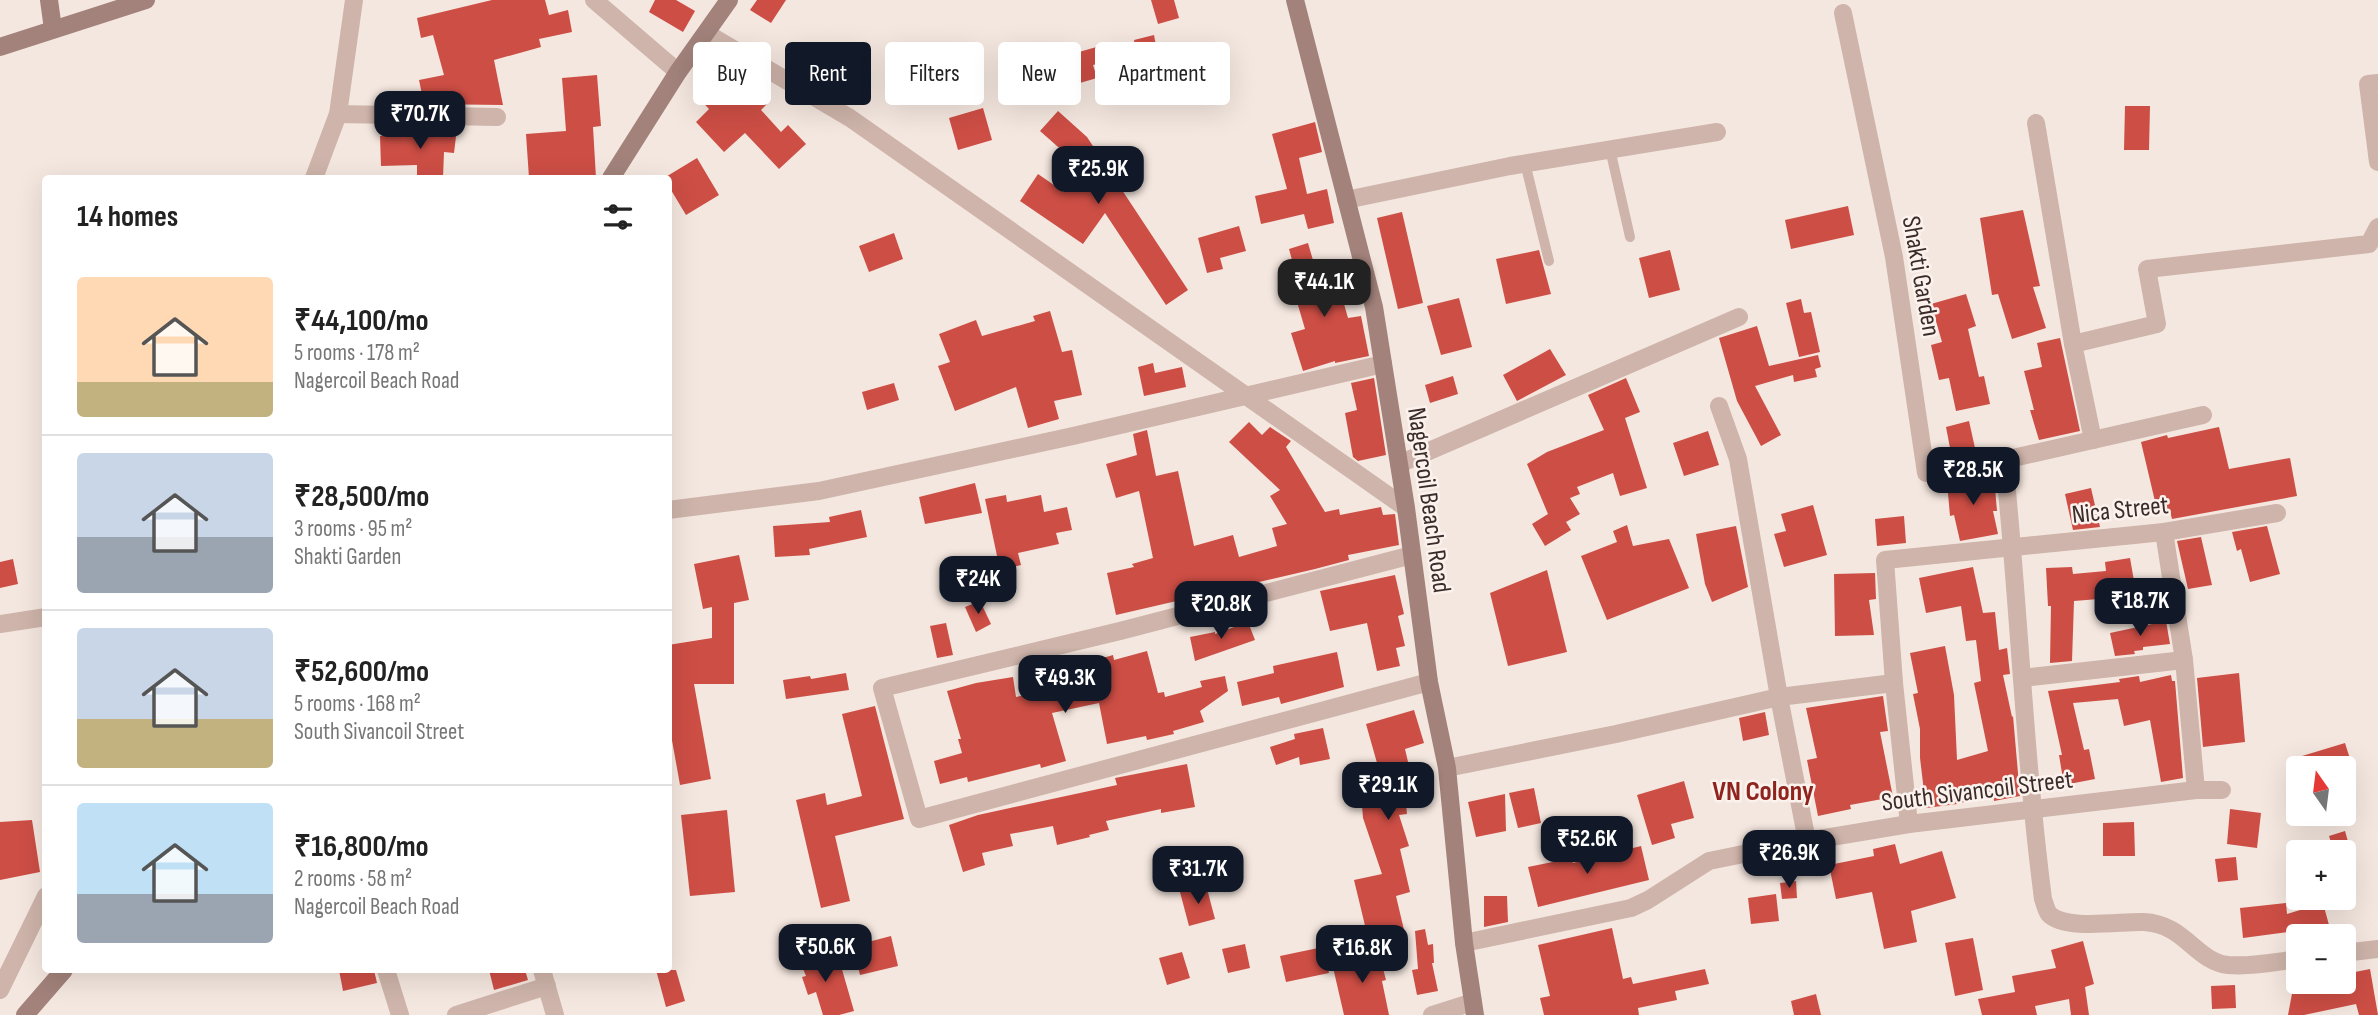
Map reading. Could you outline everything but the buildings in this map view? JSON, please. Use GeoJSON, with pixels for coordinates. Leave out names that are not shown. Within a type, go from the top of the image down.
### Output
{"type":"FeatureCollection","features":[{"type":"Feature","properties":{"kind":"main road"},"geometry":{"type":"LineString","coordinates":[[49,0],[53,29]]}},
{"type":"Feature","properties":{"kind":"main road"},"geometry":{"type":"LineString","coordinates":[[0,47],[146,0]]}},
{"type":"Feature","properties":{"kind":"main road"},"geometry":{"type":"LineString","coordinates":[[613,175],[678,72],[729,0]]}},
{"type":"Feature","properties":{"kind":"main road","name":"Nagercoil Beach Road"},"geometry":{"type":"LineString","coordinates":[[1295,0],[1374,307],[1406,508],[1429,682],[1447,768],[1464,943],[1474,1009]]}},
{"type":"Feature","properties":{"kind":"main road"},"geometry":{"type":"LineString","coordinates":[[25,1015],[61,973]]}},
{"type":"Feature","properties":{"kind":"street"},"geometry":{"type":"LineString","coordinates":[[315,175],[338,114],[354,0]]}},
{"type":"Feature","properties":{"kind":"street"},"geometry":{"type":"LineString","coordinates":[[594,0],[678,72]]}},
{"type":"Feature","properties":{"kind":"street","name":"Shakti Garden"},"geometry":{"type":"LineString","coordinates":[[1843,13],[1894,257],[1926,472],[2004,460]]}},
{"type":"Feature","properties":{"kind":"street"},"geometry":{"type":"LineString","coordinates":[[706,33],[850,118],[1406,508]]}},
{"type":"Feature","properties":{"kind":"street"},"geometry":{"type":"LineString","coordinates":[[2378,83],[2368,84],[2378,162]]}},
{"type":"Feature","properties":{"kind":"street"},"geometry":{"type":"LineString","coordinates":[[338,114],[497,117]]}},
{"type":"Feature","properties":{"kind":"street"},"geometry":{"type":"LineString","coordinates":[[2036,124],[2073,344],[2093,440]]}},
{"type":"Feature","properties":{"kind":"street"},"geometry":{"type":"LineString","coordinates":[[1346,200],[1525,163],[1717,132]]}},
{"type":"Feature","properties":{"kind":"street"},"geometry":{"type":"LineString","coordinates":[[2073,344],[2157,324],[2147,269],[2369,244],[2378,227]]}},
{"type":"Feature","properties":{"kind":"street"},"geometry":{"type":"LineString","coordinates":[[1399,464],[1739,317]]}},
{"type":"Feature","properties":{"kind":"street"},"geometry":{"type":"LineString","coordinates":[[672,509],[819,491],[1383,364]]}},
{"type":"Feature","properties":{"kind":"street"},"geometry":{"type":"LineString","coordinates":[[1719,406],[1738,459],[1807,841]]}},
{"type":"Feature","properties":{"kind":"street"},"geometry":{"type":"LineString","coordinates":[[2203,415],[2004,460],[2013,546],[2031,809],[2043,900],[2050,916],[2062,921],[2146,922],[2164,926],[2179,933],[2211,960],[2228,965],[2286,960]]}},
{"type":"Feature","properties":{"kind":"street","name":"Nica Street"},"geometry":{"type":"LineString","coordinates":[[1894,683],[1885,560],[2164,531],[2277,513]]}},
{"type":"Feature","properties":{"kind":"street"},"geometry":{"type":"LineString","coordinates":[[2164,531],[2184,660],[2196,790]]}},
{"type":"Feature","properties":{"kind":"street"},"geometry":{"type":"LineString","coordinates":[[1412,555],[1120,631],[882,688],[919,819],[1429,682]]}},
{"type":"Feature","properties":{"kind":"street"},"geometry":{"type":"LineString","coordinates":[[0,624],[42,618]]}},
{"type":"Feature","properties":{"kind":"street"},"geometry":{"type":"LineString","coordinates":[[2022,678],[2184,660]]}},
{"type":"Feature","properties":{"kind":"street"},"geometry":{"type":"LineString","coordinates":[[1447,768],[1779,697],[1894,683],[1909,824]]}},
{"type":"Feature","properties":{"kind":"street","name":"South Sivancoil Street"},"geometry":{"type":"LineString","coordinates":[[1464,943],[1631,908],[1709,861],[1807,841],[1909,824],[2031,809],[2196,790],[2222,790]]}},
{"type":"Feature","properties":{"kind":"street"},"geometry":{"type":"LineString","coordinates":[[0,990],[42,904]]}},
{"type":"Feature","properties":{"kind":"street"},"geometry":{"type":"LineString","coordinates":[[2356,952],[2378,949]]}},
{"type":"Feature","properties":{"kind":"street"},"geometry":{"type":"LineString","coordinates":[[387,973],[400,1015]]}},
{"type":"Feature","properties":{"kind":"street"},"geometry":{"type":"LineString","coordinates":[[456,1015],[544,978],[555,1015]]}},
{"type":"Feature","properties":{"kind":"street"},"geometry":{"type":"LineString","coordinates":[[1432,1015],[1474,1009]]}},
{"type":"Feature","properties":{"kind":"lane"},"geometry":{"type":"LineString","coordinates":[[1611,149],[1630,237]]}},
{"type":"Feature","properties":{"kind":"lane"},"geometry":{"type":"LineString","coordinates":[[1525,163],[1549,261]]}},
{"type":"Feature","properties":{"kind":"district","name":"VN Colony"},"geometry":{"type":"Point","coordinates":[1763,790]}}]}
